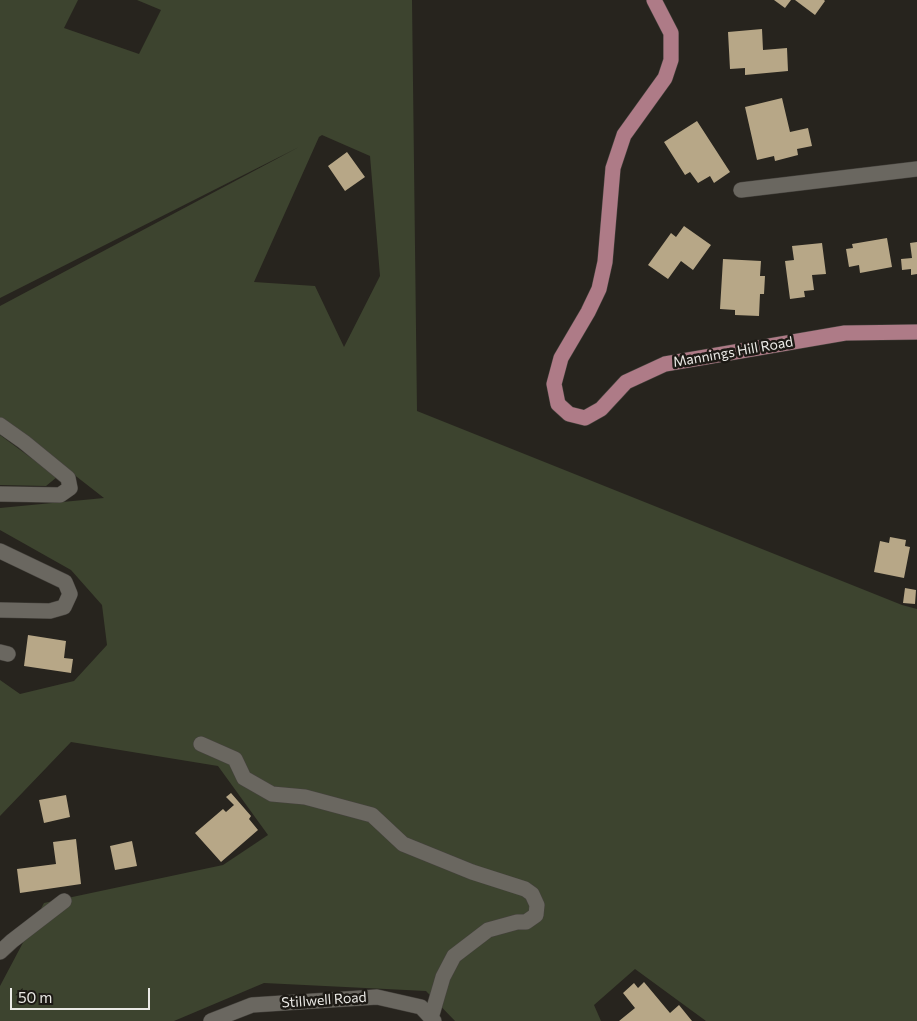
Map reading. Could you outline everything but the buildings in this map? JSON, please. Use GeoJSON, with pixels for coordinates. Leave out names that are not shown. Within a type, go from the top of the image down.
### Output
{"type":"FeatureCollection","features":[{"type":"Feature","properties":{"kind":"main road","name":"Mannings Hill Road"},"geometry":{"type":"LineString","coordinates":[[654,0],[671,33],[671,60],[664,78],[624,135],[613,168],[605,262],[599,289],[561,358],[554,384],[558,404],[570,414],[585,418],[601,409],[626,382],[665,364],[845,333],[917,332]]}},
{"type":"Feature","properties":{"kind":"street"},"geometry":{"type":"LineString","coordinates":[[741,190],[917,169]]}},
{"type":"Feature","properties":{"kind":"street"},"geometry":{"type":"LineString","coordinates":[[0,425],[68,478],[70,488],[60,495],[0,494]]}},
{"type":"Feature","properties":{"kind":"street"},"geometry":{"type":"LineString","coordinates":[[0,550],[65,582],[70,594],[64,607],[50,611],[0,610]]}},
{"type":"Feature","properties":{"kind":"street"},"geometry":{"type":"LineString","coordinates":[[201,744],[235,759],[244,778],[272,794],[305,797],[372,815],[403,844],[472,872],[524,889],[532,894],[537,905],[536,915],[526,922],[517,922],[488,930],[454,956],[443,977],[432,1020]]}},
{"type":"Feature","properties":{"kind":"street"},"geometry":{"type":"LineString","coordinates":[[0,952],[64,901]]}},
{"type":"Feature","properties":{"kind":"street","name":"Stillwell Road"},"geometry":{"type":"LineString","coordinates":[[211,1021],[252,1005],[377,997],[421,1007],[432,1020]]}},
{"type":"Feature","properties":{"kind":"green space"},"geometry":{"type":"Polygon","coordinates":[[[0,0],[78,0],[64,28],[139,54],[161,10],[137,0],[412,0],[417,411],[902,605],[917,609],[917,1021],[706,1021],[635,969],[594,1005],[601,1021],[455,1021],[426,991],[264,983],[174,1021],[0,1021],[0,986],[44,903],[223,865],[268,835],[218,766],[71,742],[0,816],[0,680],[20,694],[74,681],[107,645],[102,605],[71,570],[0,530],[0,508],[104,498],[0,417],[0,306],[299,147],[0,298],[0,0]],[[322,135],[319,137],[254,282],[315,286],[344,347],[380,276],[370,156],[322,135]]]}},
{"type":"Feature","properties":{"kind":"green space"},"geometry":{"type":"Polygon","coordinates":[[[0,435],[57,477],[46,486],[0,485],[0,435]]]}}]}
